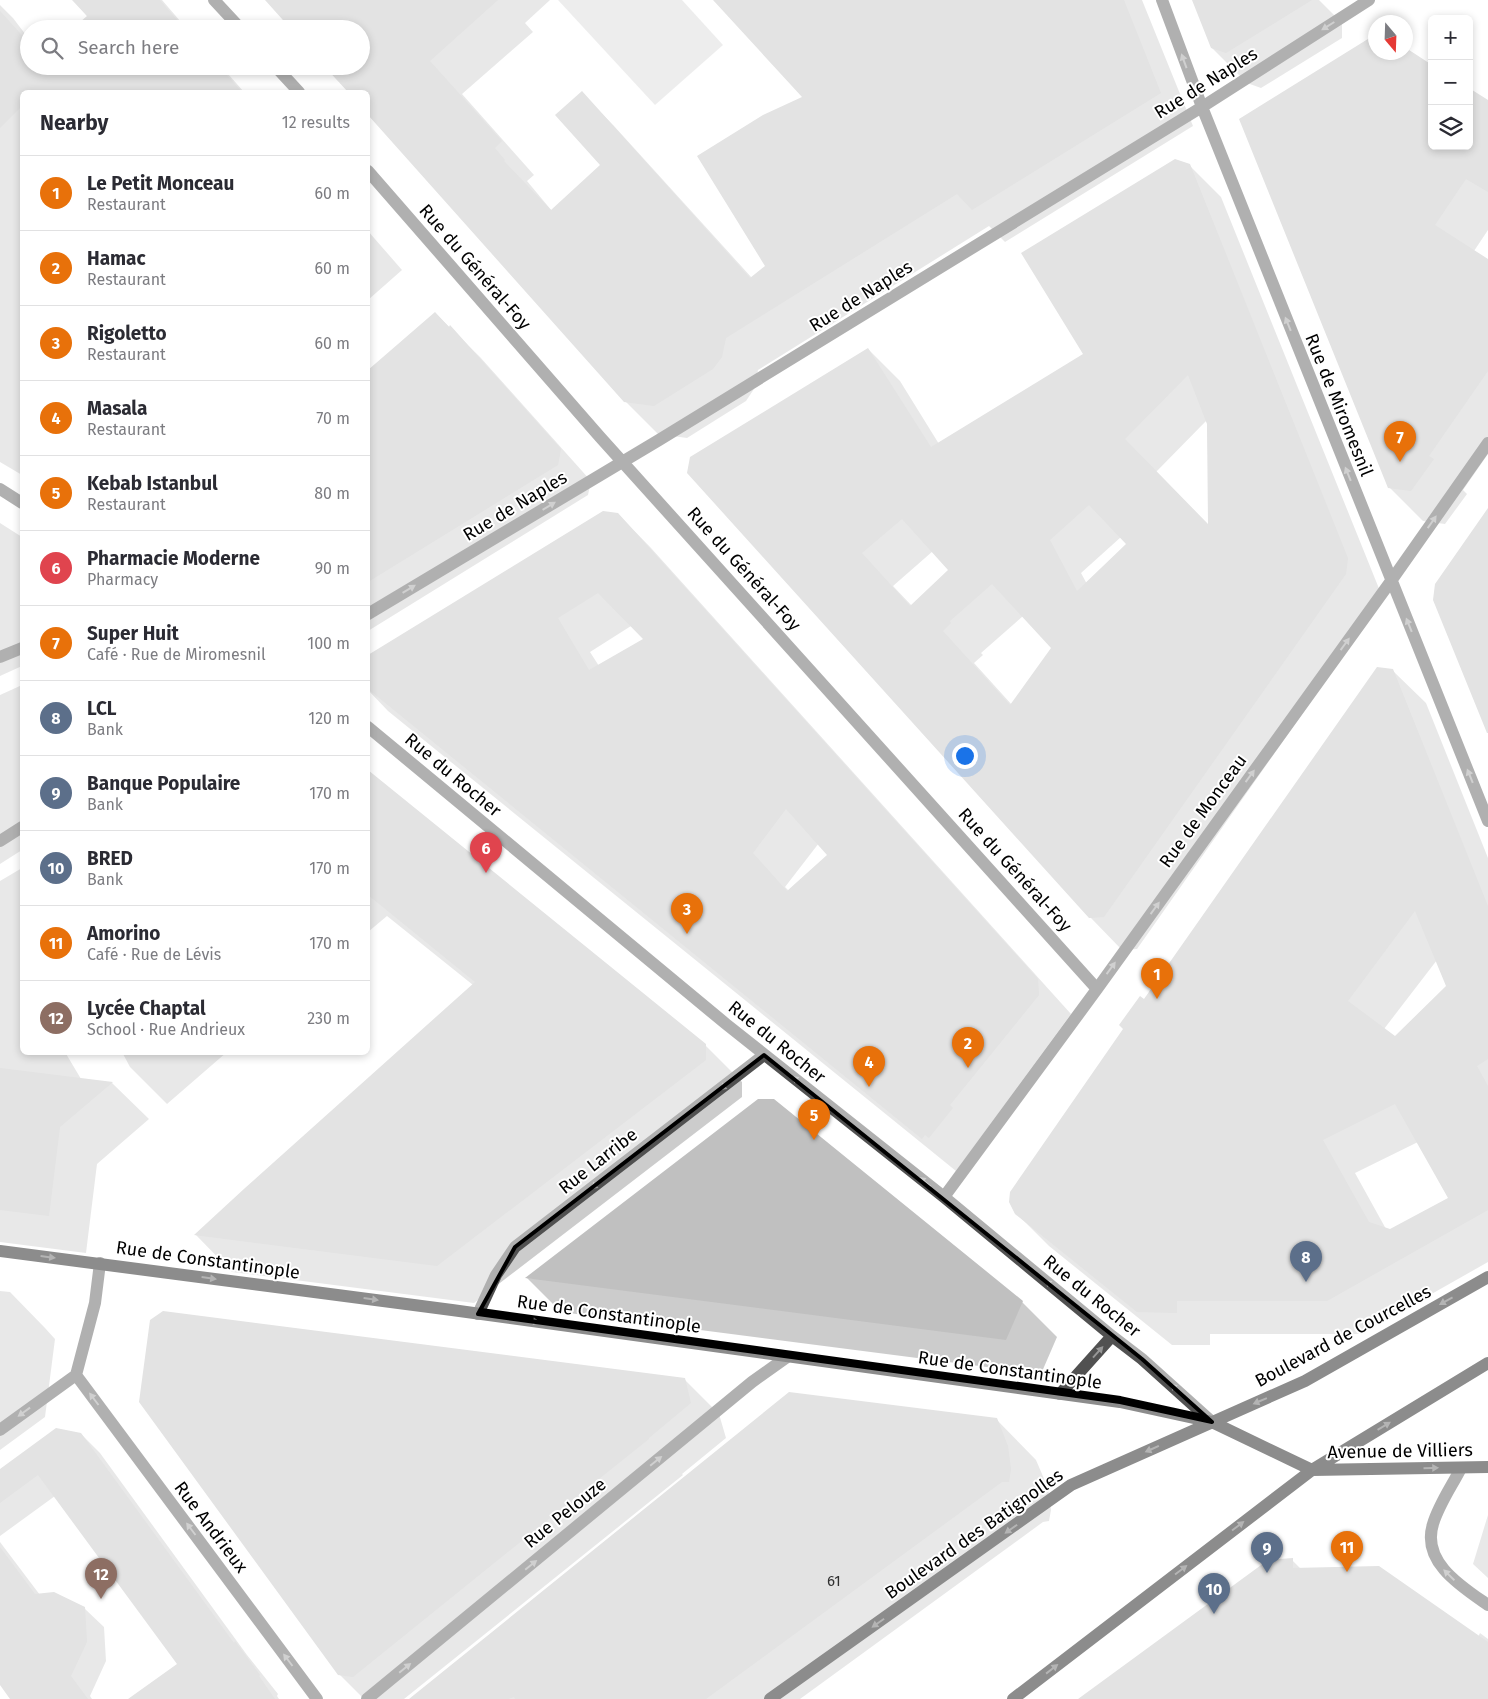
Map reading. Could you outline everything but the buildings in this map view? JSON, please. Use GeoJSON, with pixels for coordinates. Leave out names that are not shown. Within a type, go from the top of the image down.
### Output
{"type":"FeatureCollection","features":[{"type":"Feature","properties":{"kind":"main road","name":"Rue de Constantinople"},"geometry":{"type":"LineString","coordinates":[[0,1250],[1120,1402],[1212,1422],[1312,1470]]}},
{"type":"Feature","properties":{"kind":"main road","name":"Boulevard de Courcelles"},"geometry":{"type":"LineString","coordinates":[[1212,1422],[1305,1381],[1488,1277]]}},
{"type":"Feature","properties":{"kind":"main road"},"geometry":{"type":"LineString","coordinates":[[1013,1699],[1312,1470],[1488,1363]]}},
{"type":"Feature","properties":{"kind":"main road","name":"Boulevard des Batignolles"},"geometry":{"type":"LineString","coordinates":[[770,1699],[1071,1486],[1212,1422]]}},
{"type":"Feature","properties":{"kind":"main road","name":"Avenue de Villiers"},"geometry":{"type":"LineString","coordinates":[[1312,1470],[1488,1467]]}},
{"type":"Feature","properties":{"kind":"street"},"geometry":{"type":"LineString","coordinates":[[214,0],[232,20]]}},
{"type":"Feature","properties":{"kind":"street","name":"Rue de Miromesnil"},"geometry":{"type":"LineString","coordinates":[[1162,0],[1202,107],[1488,821]]}},
{"type":"Feature","properties":{"kind":"street","name":"Rue de Naples"},"geometry":{"type":"LineString","coordinates":[[370,613],[624,462],[1202,107],[1369,0]]}},
{"type":"Feature","properties":{"kind":"street"},"geometry":{"type":"LineString","coordinates":[[283,75],[297,90]]}},
{"type":"Feature","properties":{"kind":"street","name":"Rue du Général-Foy"},"geometry":{"type":"LineString","coordinates":[[370,172],[624,462],[1097,989]]}},
{"type":"Feature","properties":{"kind":"street","name":"Rue de Monceau"},"geometry":{"type":"LineString","coordinates":[[944,1197],[1097,989],[1391,581],[1488,442]]}},
{"type":"Feature","properties":{"kind":"street"},"geometry":{"type":"LineString","coordinates":[[0,489],[20,502]]}},
{"type":"Feature","properties":{"kind":"street"},"geometry":{"type":"LineString","coordinates":[[0,657],[20,649]]}},
{"type":"Feature","properties":{"kind":"street","name":"Rue du Rocher"},"geometry":{"type":"LineString","coordinates":[[370,729],[764,1055],[944,1197],[1162,1376],[1212,1422]]}},
{"type":"Feature","properties":{"kind":"street"},"geometry":{"type":"LineString","coordinates":[[0,841],[20,828]]}},
{"type":"Feature","properties":{"kind":"street","name":"Rue Larribe"},"geometry":{"type":"LineString","coordinates":[[478,1314],[496,1275],[515,1247],[764,1055]]}},
{"type":"Feature","properties":{"kind":"street"},"geometry":{"type":"LineString","coordinates":[[0,1430],[76,1375],[95,1303],[100,1263]]}},
{"type":"Feature","properties":{"kind":"street"},"geometry":{"type":"LineString","coordinates":[[1060,1394],[1112,1336]]}},
{"type":"Feature","properties":{"kind":"street","name":"Rue Pelouze"},"geometry":{"type":"LineString","coordinates":[[368,1699],[752,1382],[787,1356]]}},
{"type":"Feature","properties":{"kind":"street","name":"Rue Andrieux"},"geometry":{"type":"LineString","coordinates":[[76,1375],[317,1699]]}},
{"type":"Feature","properties":{"kind":"street"},"geometry":{"type":"LineString","coordinates":[[1461,1468],[1432,1526],[1432,1546],[1440,1566],[1460,1585],[1488,1605]]}},
{"type":"Feature","properties":{"kind":"highlighted area"},"geometry":{"type":"Polygon","coordinates":[[[764,1055],[1142,1359],[1212,1422],[1120,1402],[478,1314],[515,1247],[764,1055]]]}},
{"type":"Feature","properties":{"kind":"shaded area"},"geometry":{"type":"Polygon","coordinates":[[[558,0],[682,0],[723,45],[655,105],[558,0]]]}},
{"type":"Feature","properties":{"kind":"place","name":"Super Huit"},"geometry":{"type":"Point","coordinates":[1400,462]}},
{"type":"Feature","properties":{"kind":"place","name":"Pharmacie Moderne"},"geometry":{"type":"Point","coordinates":[486,873]}},
{"type":"Feature","properties":{"kind":"place","name":"Rigoletto"},"geometry":{"type":"Point","coordinates":[687,934]}},
{"type":"Feature","properties":{"kind":"place","name":"Le Petit Monceau"},"geometry":{"type":"Point","coordinates":[1157,999]}},
{"type":"Feature","properties":{"kind":"place","name":"Hamac"},"geometry":{"type":"Point","coordinates":[968,1068]}},
{"type":"Feature","properties":{"kind":"place","name":"Masala"},"geometry":{"type":"Point","coordinates":[869,1087]}},
{"type":"Feature","properties":{"kind":"place","name":"Kebab Istanbul"},"geometry":{"type":"Point","coordinates":[814,1140]}},
{"type":"Feature","properties":{"kind":"place","name":"LCL"},"geometry":{"type":"Point","coordinates":[1306,1282]}},
{"type":"Feature","properties":{"kind":"place","name":"Amorino"},"geometry":{"type":"Point","coordinates":[1347,1572]}},
{"type":"Feature","properties":{"kind":"place","name":"Banque Populaire"},"geometry":{"type":"Point","coordinates":[1267,1573]}},
{"type":"Feature","properties":{"kind":"place","name":"Lycée Chaptal"},"geometry":{"type":"Point","coordinates":[101,1599]}},
{"type":"Feature","properties":{"kind":"place","name":"BRED"},"geometry":{"type":"Point","coordinates":[1214,1614]}}]}
